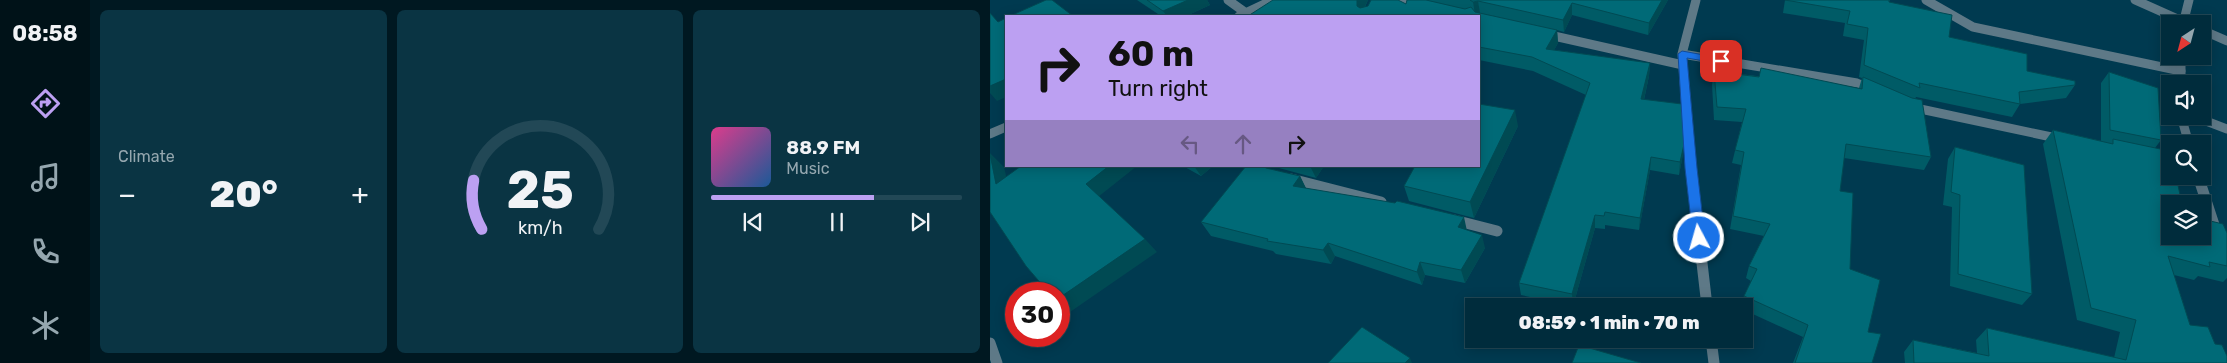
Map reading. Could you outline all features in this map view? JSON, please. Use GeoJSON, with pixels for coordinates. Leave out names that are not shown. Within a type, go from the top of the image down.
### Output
{"type":"FeatureCollection","features":[{"type":"Feature","properties":{"kind":"street"},"geometry":{"type":"LineString","coordinates":[[1228,0],[1242,14],[1273,0]]}},
{"type":"Feature","properties":{"kind":"street"},"geometry":{"type":"LineString","coordinates":[[1398,0],[1424,6]]}},
{"type":"Feature","properties":{"kind":"street"},"geometry":{"type":"LineString","coordinates":[[1696,0],[1682,54],[1691,168],[1706,298]]}},
{"type":"Feature","properties":{"kind":"street"},"geometry":{"type":"LineString","coordinates":[[1926,0],[1973,27],[2181,71]]}},
{"type":"Feature","properties":{"kind":"street"},"geometry":{"type":"LineString","coordinates":[[2135,0],[2168,15]]}},
{"type":"Feature","properties":{"kind":"street"},"geometry":{"type":"LineString","coordinates":[[2186,15],[2189,0]]}},
{"type":"Feature","properties":{"kind":"street"},"geometry":{"type":"LineString","coordinates":[[1537,32],[1683,65]]}},
{"type":"Feature","properties":{"kind":"street"},"geometry":{"type":"LineString","coordinates":[[2211,34],[2227,41]]}},
{"type":"Feature","properties":{"kind":"street"},"geometry":{"type":"LineString","coordinates":[[1682,54],[1857,83],[1883,95]]}},
{"type":"Feature","properties":{"kind":"street"},"geometry":{"type":"LineString","coordinates":[[2181,65],[2181,75]]}},
{"type":"Feature","properties":{"kind":"street"},"geometry":{"type":"LineString","coordinates":[[1900,102],[1908,106],[2067,140]]}},
{"type":"Feature","properties":{"kind":"street"},"geometry":{"type":"LineString","coordinates":[[2211,123],[2227,129]]}},
{"type":"Feature","properties":{"kind":"street"},"geometry":{"type":"LineString","coordinates":[[990,134],[1005,127]]}},
{"type":"Feature","properties":{"kind":"street"},"geometry":{"type":"LineString","coordinates":[[1276,176],[1391,204]]}},
{"type":"Feature","properties":{"kind":"street"},"geometry":{"type":"LineString","coordinates":[[2201,185],[2218,236],[2227,254]]}},
{"type":"Feature","properties":{"kind":"street"},"geometry":{"type":"LineString","coordinates":[[1439,216],[1497,231]]}},
{"type":"Feature","properties":{"kind":"street"},"geometry":{"type":"LineString","coordinates":[[990,342],[997,363]]}},
{"type":"Feature","properties":{"kind":"street"},"geometry":{"type":"LineString","coordinates":[[1712,348],[1714,363]]}},
{"type":"Feature","properties":{"kind":"building"},"geometry":{"type":"Polygon","coordinates":[[[1046,0],[1052,0],[1072,15],[1012,15],[1046,0]]]}},
{"type":"Feature","properties":{"kind":"building"},"geometry":{"type":"Polygon","coordinates":[[[1147,0],[1188,0],[1163,11],[1147,0]]]}},
{"type":"Feature","properties":{"kind":"building"},"geometry":{"type":"Polygon","coordinates":[[[1273,0],[1357,0],[1357,6],[1360,8],[1368,6],[1371,0],[1398,0],[1406,4],[1407,0],[1426,0],[1465,9],[1471,7],[1475,12],[1557,30],[1546,49],[1650,63],[1641,99],[1682,104],[1685,140],[1680,162],[1651,157],[1640,218],[1605,212],[1604,216],[1595,215],[1572,294],[1519,283],[1590,83],[1532,57],[1480,47],[1480,15],[1250,15],[1273,0]]]}},
{"type":"Feature","properties":{"kind":"building"},"geometry":{"type":"Polygon","coordinates":[[[1470,0],[1662,0],[1649,23],[1572,3],[1563,20],[1470,0]]]}},
{"type":"Feature","properties":{"kind":"building"},"geometry":{"type":"Polygon","coordinates":[[[1785,0],[1889,0],[1889,2],[1952,15],[1949,37],[2027,54],[2027,71],[2075,81],[2075,85],[2019,92],[2020,104],[1919,83],[1920,88],[1864,65],[1868,28],[1847,24],[1850,11],[1785,0]]]}},
{"type":"Feature","properties":{"kind":"building"},"geometry":{"type":"Polygon","coordinates":[[[990,13],[998,22],[1005,18],[1005,79],[990,86],[990,13]]]}},
{"type":"Feature","properties":{"kind":"building"},"geometry":{"type":"Polygon","coordinates":[[[1761,68],[1862,89],[1863,77],[1912,98],[1922,100],[1931,157],[1846,144],[1840,191],[1853,193],[1850,269],[1880,280],[1868,332],[1881,334],[1872,363],[1795,363],[1808,325],[1753,300],[1753,298],[1744,296],[1757,269],[1749,266],[1770,224],[1733,216],[1744,152],[1735,150],[1746,109],[1717,107],[1714,71],[1759,77],[1761,68]]]}},
{"type":"Feature","properties":{"kind":"building"},"geometry":{"type":"Polygon","coordinates":[[[2109,72],[2158,88],[2161,140],[2110,130],[2109,72]]]}},
{"type":"Feature","properties":{"kind":"building"},"geometry":{"type":"Polygon","coordinates":[[[1480,104],[1515,110],[1470,202],[1404,186],[1414,167],[1480,167],[1480,104]]]}},
{"type":"Feature","properties":{"kind":"building"},"geometry":{"type":"Polygon","coordinates":[[[2053,130],[2113,144],[2113,139],[2161,149],[2161,185],[2178,185],[2180,195],[2161,195],[2161,245],[2211,245],[2211,221],[2223,224],[2227,233],[2227,266],[2209,262],[2210,267],[2168,256],[2190,325],[2208,327],[2215,344],[2222,345],[2227,356],[2227,363],[1914,363],[1913,340],[1989,356],[1987,328],[2126,360],[2136,320],[2091,308],[2053,130]]]}},
{"type":"Feature","properties":{"kind":"building"},"geometry":{"type":"Polygon","coordinates":[[[1955,147],[2024,165],[2032,294],[1958,274],[1960,195],[1951,192],[1955,147]]]}},
{"type":"Feature","properties":{"kind":"building"},"geometry":{"type":"Polygon","coordinates":[[[990,154],[996,184],[1020,167],[1108,167],[1086,184],[1145,239],[1070,290],[1070,282],[1040,282],[1026,266],[990,212],[990,154]]]}},
{"type":"Feature","properties":{"kind":"building"},"geometry":{"type":"Polygon","coordinates":[[[1245,167],[1264,167],[1300,176],[1293,186],[1395,203],[1397,201],[1464,217],[1458,227],[1482,235],[1461,270],[1420,262],[1417,272],[1328,243],[1323,250],[1267,241],[1268,239],[1201,222],[1245,167]]]}},
{"type":"Feature","properties":{"kind":"building"},"geometry":{"type":"Polygon","coordinates":[[[1362,327],[1410,358],[1405,363],[1328,363],[1362,327]]]}},
{"type":"Feature","properties":{"kind":"building"},"geometry":{"type":"Polygon","coordinates":[[[1578,348],[1589,348],[1641,363],[1572,363],[1578,348]]]}},
{"type":"Feature","properties":{"kind":"route"},"geometry":{"type":"LineString","coordinates":[[1699,238],[1691,168],[1682,54],[1721,61]]}}]}
